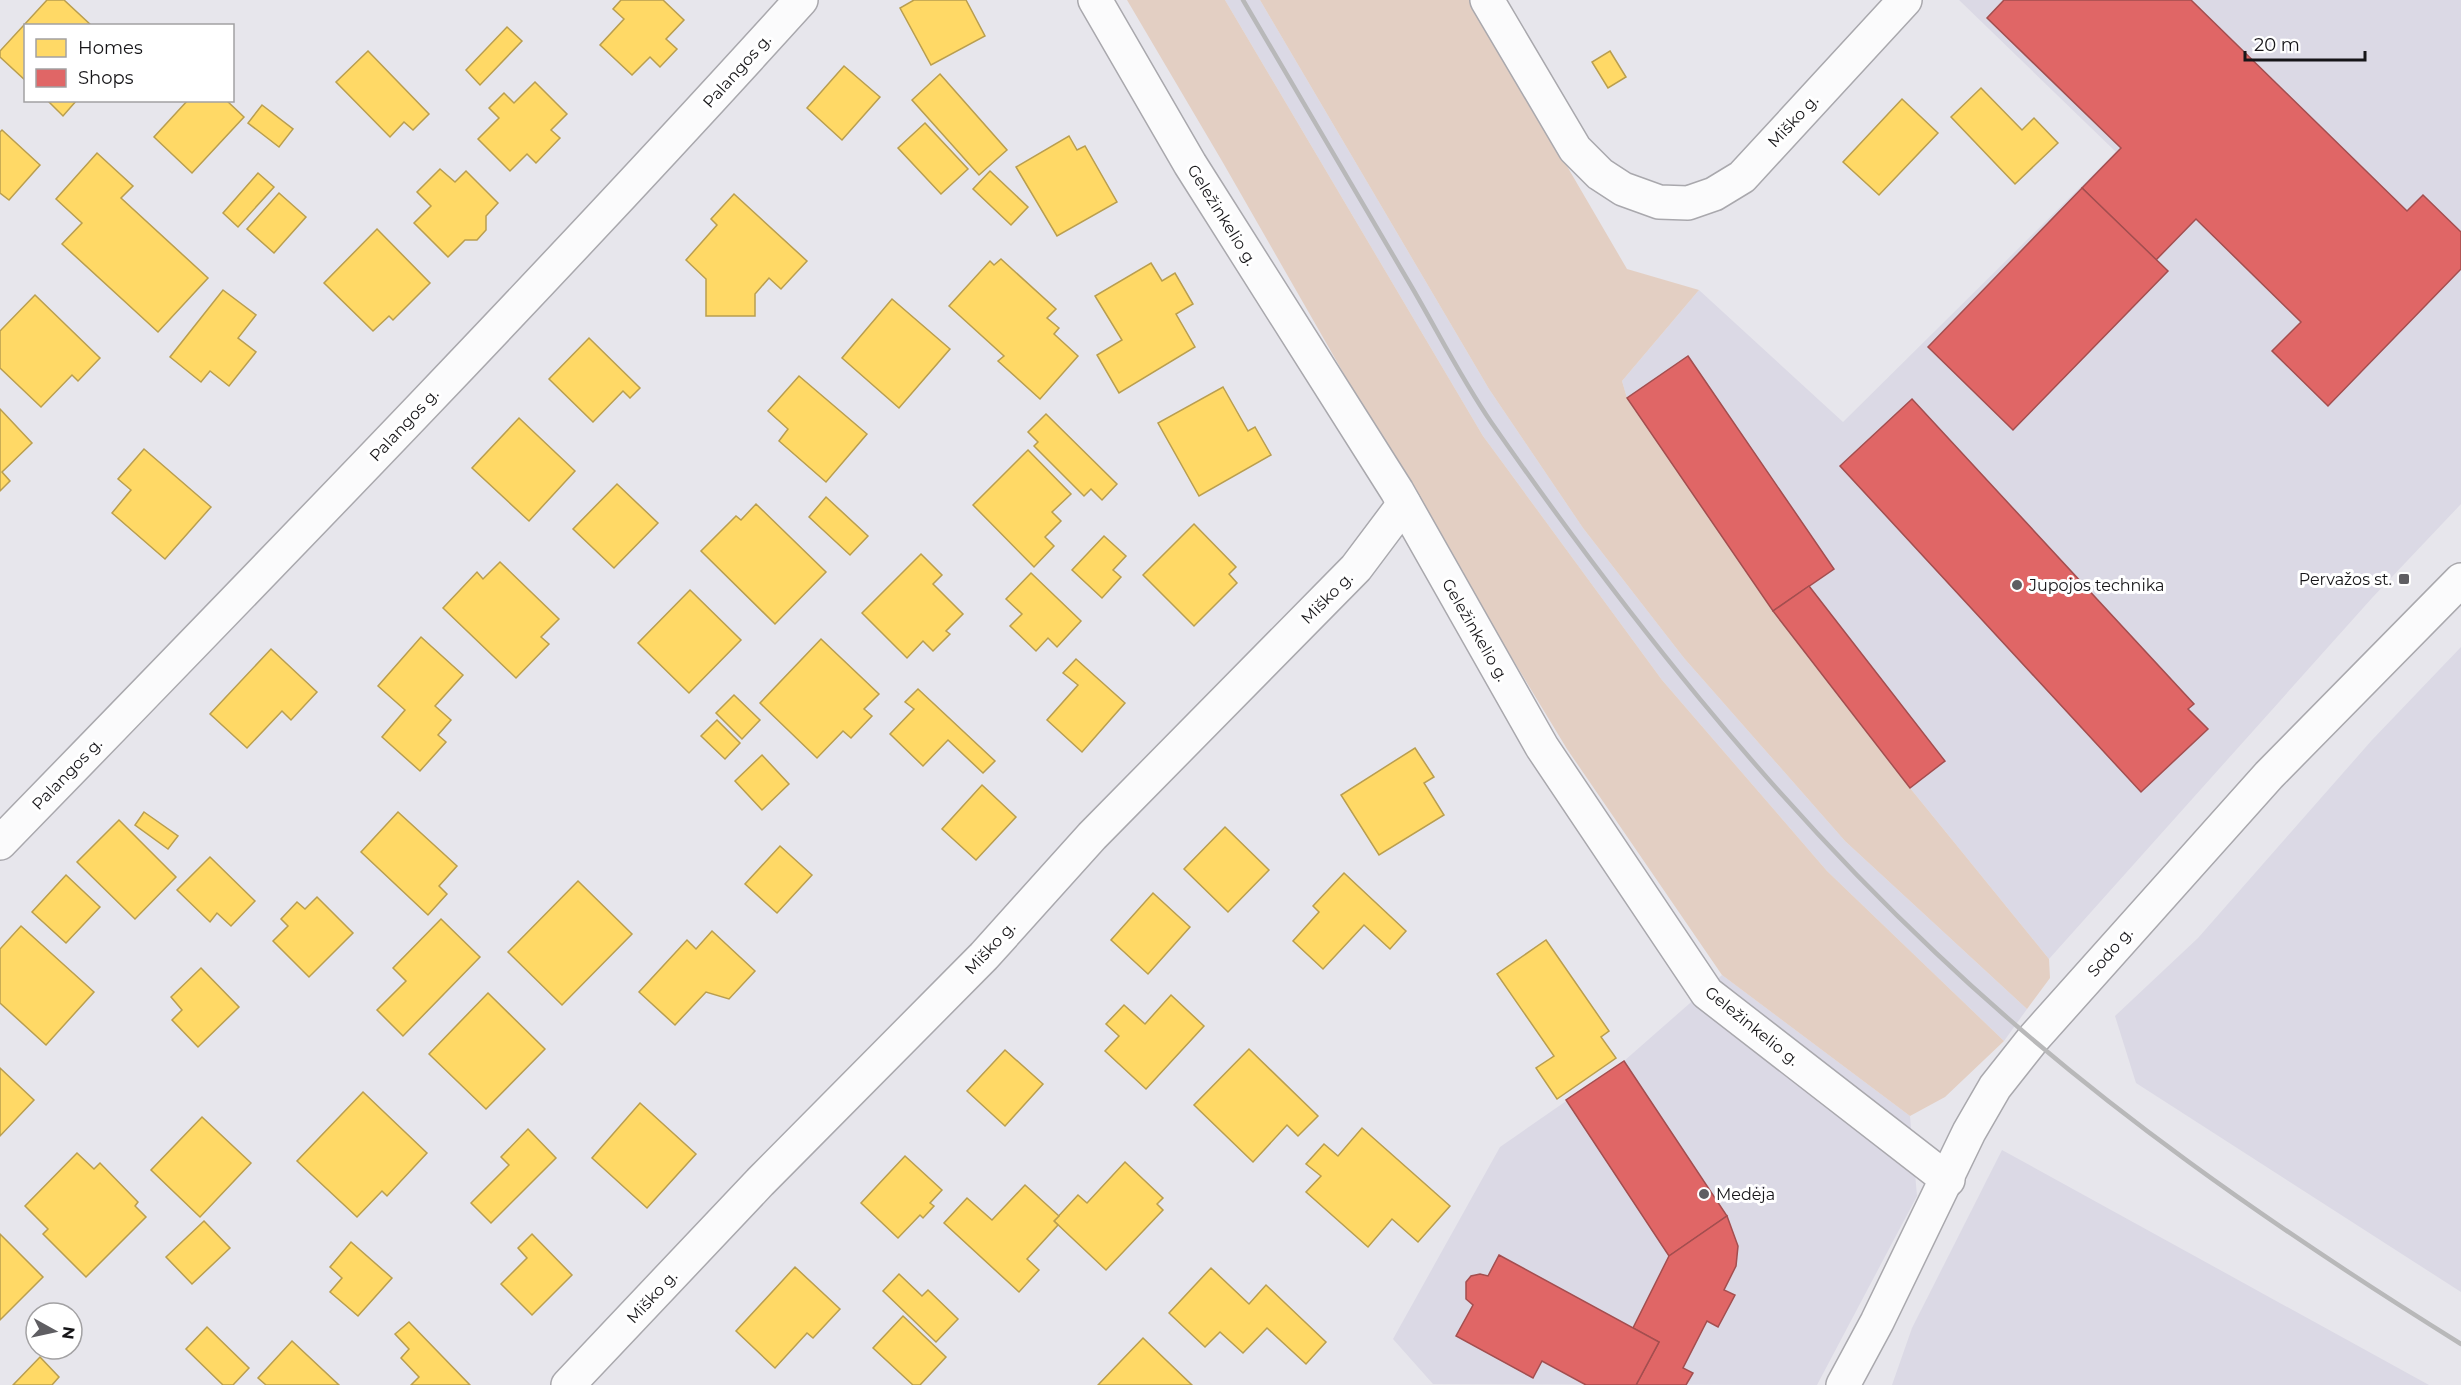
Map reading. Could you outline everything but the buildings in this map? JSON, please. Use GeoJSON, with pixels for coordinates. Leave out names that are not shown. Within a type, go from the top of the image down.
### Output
{"type":"FeatureCollection","features":[{"type":"Feature","properties":{"kind":"street","name":"Palangos g."},"geometry":{"type":"LineString","coordinates":[[0,843],[323,511],[702,109],[801,0]]}},
{"type":"Feature","properties":{"kind":"street","name":"Geležinkelio g."},"geometry":{"type":"LineString","coordinates":[[1095,0],[1190,164],[1404,504],[1542,747],[1707,993],[1948,1180]]}},
{"type":"Feature","properties":{"kind":"street","name":"Miško g."},"geometry":{"type":"LineString","coordinates":[[1487,0],[1575,149],[1600,174],[1623,189],[1659,202],[1688,204],[1714,194],[1742,177],[1905,0]]}},
{"type":"Feature","properties":{"kind":"street","name":"Miško g."},"geometry":{"type":"LineString","coordinates":[[568,1385],[760,1182],[984,956],[1092,836],[1356,568],[1404,504]]}},
{"type":"Feature","properties":{"kind":"street","name":"Sodo g."},"geometry":{"type":"LineString","coordinates":[[1843,1385],[1948,1180],[1970,1132],[1995,1087],[2033,1039],[2270,775],[2461,580]]}},
{"type":"Feature","properties":{"kind":"shaded area"},"geometry":{"type":"Polygon","coordinates":[[[1127,0],[1225,0],[1483,436],[1662,680],[1827,871],[2004,1041],[1945,1097],[1910,1116],[1722,975],[1567,749],[1411,491],[1127,0]]]}},
{"type":"Feature","properties":{"kind":"shaded area"},"geometry":{"type":"Polygon","coordinates":[[[1225,0],[1260,0],[1489,389],[1583,528],[1684,658],[1845,841],[2027,1009],[2004,1041],[1827,871],[1662,680],[1483,436],[1225,0]]]}},
{"type":"Feature","properties":{"kind":"shaded area"},"geometry":{"type":"Polygon","coordinates":[[[1260,0],[1470,0],[1627,269],[1699,290],[1622,381],[1627,398],[1773,611],[1910,788],[2049,959],[2050,978],[2027,1009],[1845,841],[1684,658],[1583,528],[1489,389],[1260,0]]]}},
{"type":"Feature","properties":{"kind":"shaded area"},"geometry":{"type":"Polygon","coordinates":[[[1959,0],[2461,0],[2461,504],[2372,598],[2049,959],[1910,788],[1773,611],[1627,398],[1622,381],[1699,290],[1843,422],[2116,152],[1959,0]]]}},
{"type":"Feature","properties":{"kind":"shaded area"},"geometry":{"type":"Polygon","coordinates":[[[2461,647],[2461,1292],[2136,1083],[2115,1016],[2198,938],[2372,740],[2461,647]]]}},
{"type":"Feature","properties":{"kind":"shaded area"},"geometry":{"type":"Polygon","coordinates":[[[1722,975],[1910,1116],[1917,1196],[1817,1385],[1433,1384],[1393,1339],[1500,1147],[1624,1061],[1722,975]]]}},
{"type":"Feature","properties":{"kind":"shaded area"},"geometry":{"type":"Polygon","coordinates":[[[2002,1150],[2429,1385],[1892,1385],[1912,1328],[2002,1150]]]}},
{"type":"Feature","properties":{"kind":"railway"},"geometry":{"type":"LineString","coordinates":[[1243,0],[1491,422],[1541,493],[1646,631],[1700,699],[1814,830],[1936,953],[2059,1061],[2123,1112],[2188,1162],[2255,1209],[2461,1344]]}},
{"type":"Feature","properties":{"kind":"place","name":"Pervažos st."},"geometry":{"type":"Point","coordinates":[2404,579]}},
{"type":"Feature","properties":{"kind":"place","name":"Jupojos technika"},"geometry":{"type":"Point","coordinates":[2017,585]}},
{"type":"Feature","properties":{"kind":"place","name":"Medėja"},"geometry":{"type":"Point","coordinates":[1704,1194]}}]}
